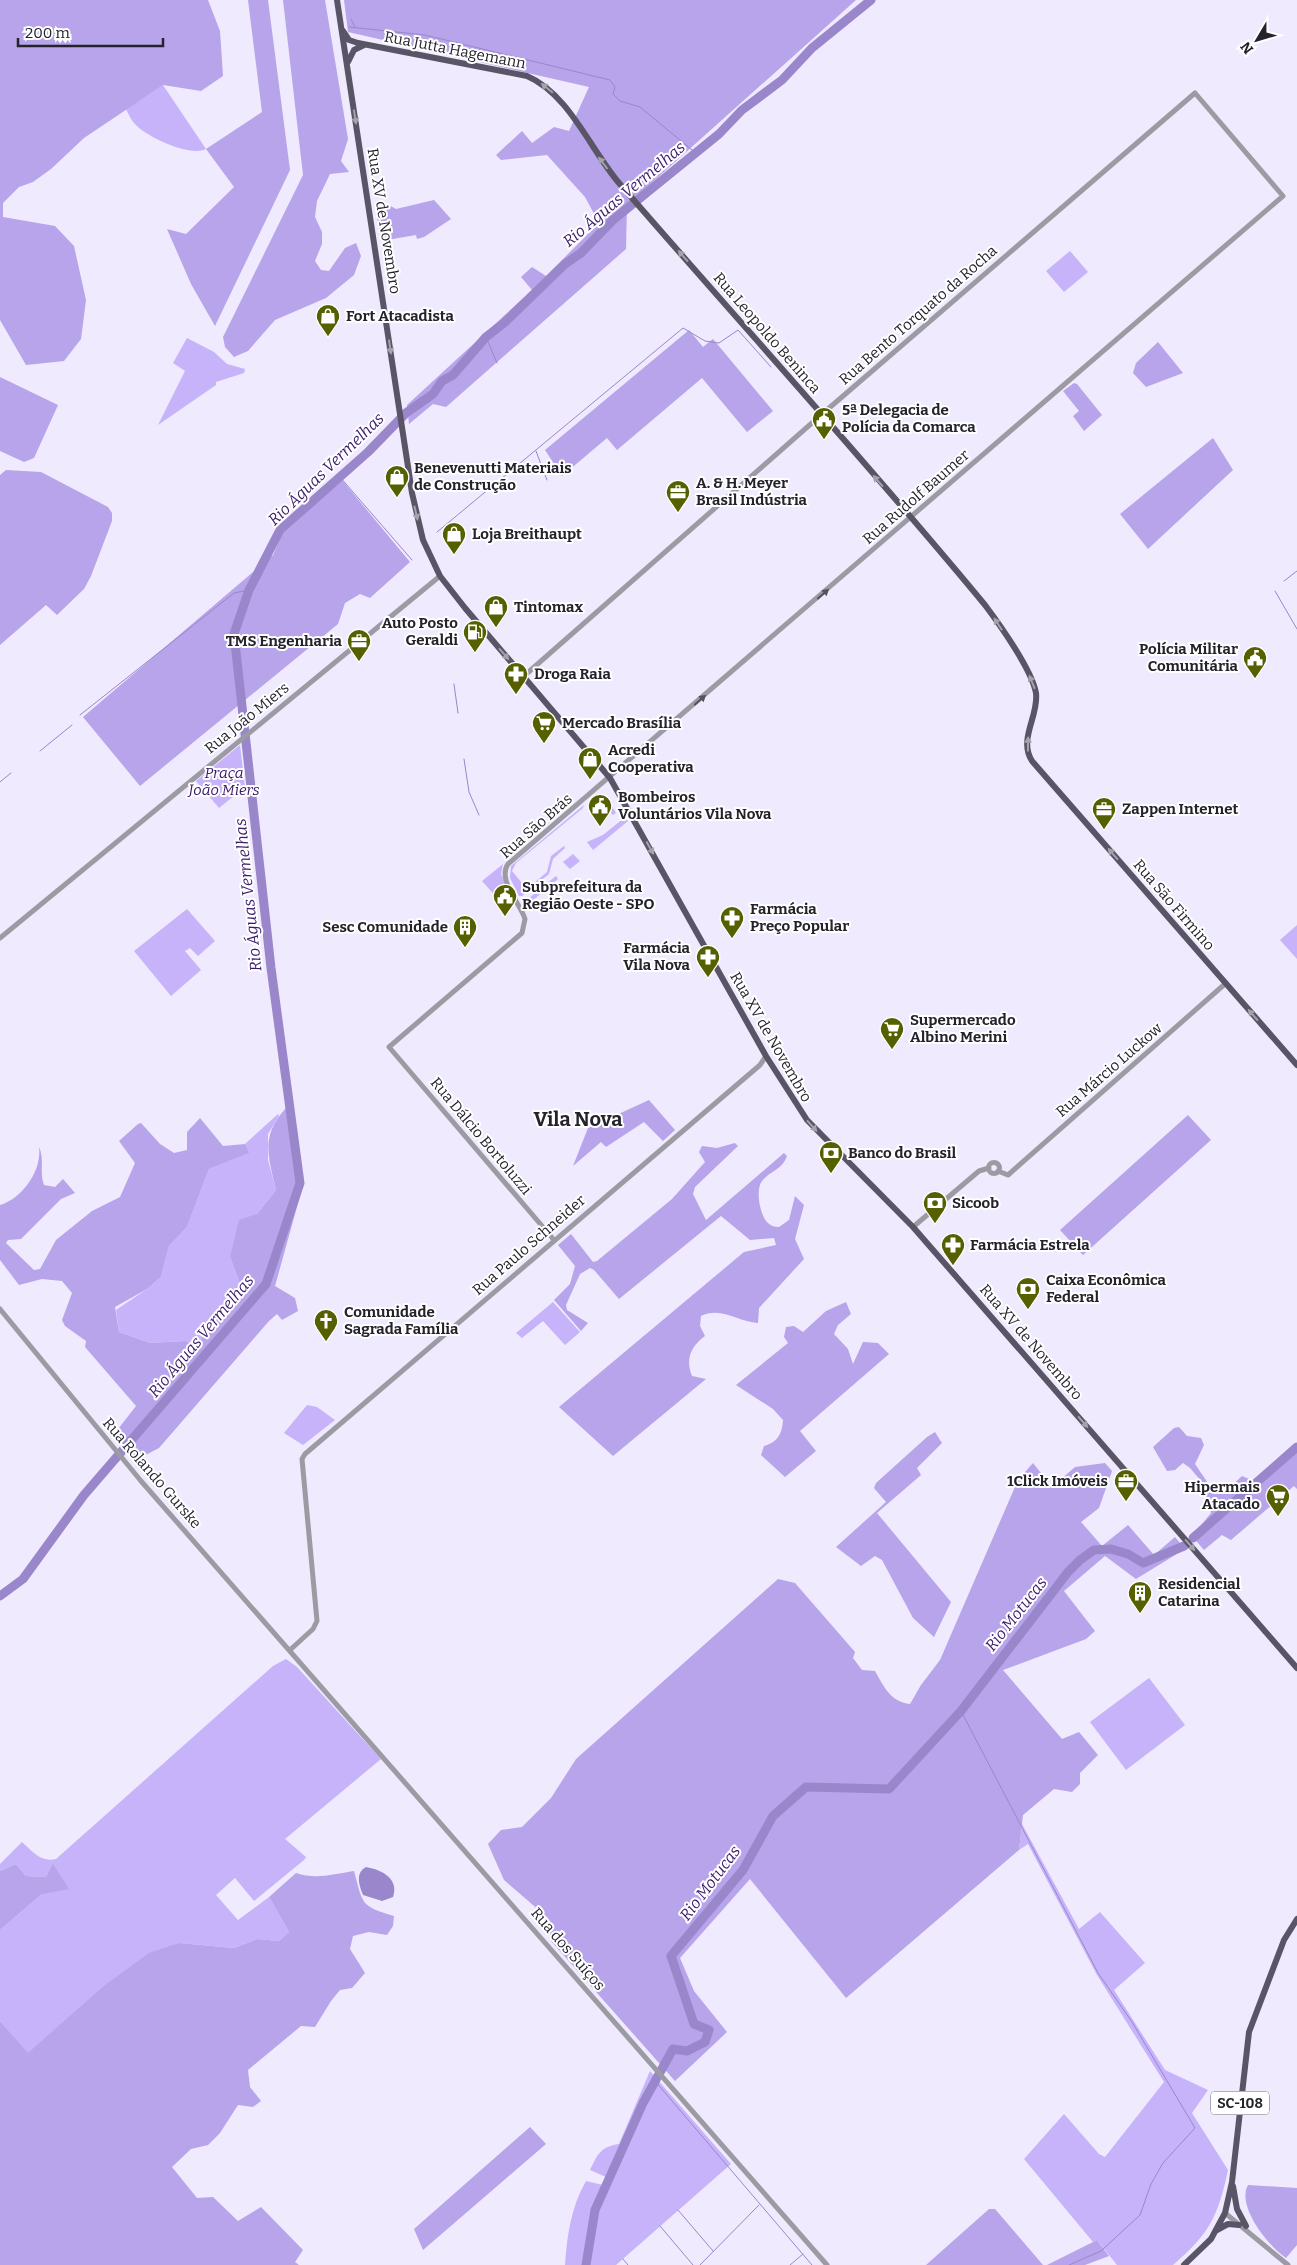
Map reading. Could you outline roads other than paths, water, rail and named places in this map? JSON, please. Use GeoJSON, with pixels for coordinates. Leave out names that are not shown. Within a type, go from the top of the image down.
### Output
{"type":"FeatureCollection","features":[{"type":"Feature","properties":{"kind":"main road","name":"Rua XV de Novembro"},"geometry":{"type":"LineString","coordinates":[[337,0],[417,519],[426,548],[440,576],[610,778],[766,1056],[810,1124],[913,1227],[1297,1668]]}},
{"type":"Feature","properties":{"kind":"main road","name":"Rua Jutta Hagemann"},"geometry":{"type":"LineString","coordinates":[[342,28],[349,40],[527,76],[552,92],[578,126]]}},
{"type":"Feature","properties":{"kind":"main road","name":"Rua Jutta Hagemann"},"geometry":{"type":"LineString","coordinates":[[348,69],[352,52],[365,44]]}},
{"type":"Feature","properties":{"kind":"main road","name":"Rua Leopoldo Beninca"},"geometry":{"type":"LineString","coordinates":[[578,126],[604,164],[631,197],[985,605],[1032,680],[1036,699],[1027,746],[1032,761]]}},
{"type":"Feature","properties":{"kind":"main road","name":"Rua São Firmino"},"geometry":{"type":"LineString","coordinates":[[1032,761],[1297,1065]]}},
{"type":"Feature","properties":{"kind":"main road","name":"SC-108"},"geometry":{"type":"LineString","coordinates":[[1184,2265],[1216,2231],[1225,2213],[1232,2182],[1250,2032],[1284,1940],[1297,1919]]}},
{"type":"Feature","properties":{"kind":"main road"},"geometry":{"type":"LineString","coordinates":[[1216,2231],[1228,2224],[1243,2225],[1237,2209],[1232,2182]]}},
{"type":"Feature","properties":{"kind":"street","name":"Rua Bento Torquato da Rocha"},"geometry":{"type":"LineString","coordinates":[[524,676],[822,415],[1195,93],[1282,196]]}},
{"type":"Feature","properties":{"kind":"street","name":"Rua Rudolf Baumer"},"geometry":{"type":"LineString","coordinates":[[610,778],[1282,196]]}},
{"type":"Feature","properties":{"kind":"street","name":"Rua João Miers"},"geometry":{"type":"LineString","coordinates":[[0,938],[440,576]]}},
{"type":"Feature","properties":{"kind":"street","name":"Rua São Brás"},"geometry":{"type":"LineString","coordinates":[[389,1047],[522,933],[525,919],[504,875],[506,868],[511,861],[610,778]]}},
{"type":"Feature","properties":{"kind":"street","name":"Rua Márcio Luckow"},"geometry":{"type":"LineString","coordinates":[[998,1171],[1008,1175],[1226,983]]}},
{"type":"Feature","properties":{"kind":"street","name":"Rua Dálcio Bortoluzzi"},"geometry":{"type":"LineString","coordinates":[[389,1047],[554,1240]]}},
{"type":"Feature","properties":{"kind":"street","name":"Rua Paulo Schneider"},"geometry":{"type":"LineString","coordinates":[[290,1650],[313,1629],[317,1621],[303,1456],[760,1064],[766,1056]]}},
{"type":"Feature","properties":{"kind":"street"},"geometry":{"type":"LineString","coordinates":[[913,1227],[980,1172],[989,1168],[990,1164],[995,1162],[999,1166],[998,1171],[992,1173],[989,1168]]}},
{"type":"Feature","properties":{"kind":"street","name":"Rua Rolando Gurske"},"geometry":{"type":"LineString","coordinates":[[0,1309],[116,1452],[290,1650]]}},
{"type":"Feature","properties":{"kind":"street","name":"Rua dos Suíços"},"geometry":{"type":"LineString","coordinates":[[290,1650],[666,2078],[827,2265]]}},
{"type":"Feature","properties":{"kind":"street"},"geometry":{"type":"LineString","coordinates":[[1225,2213],[1235,2217],[1288,2265]]}},
{"type":"Feature","properties":{"kind":"waterway","name":"Rio Águas Vermelhas"},"geometry":{"type":"LineString","coordinates":[[0,1596],[23,1579],[84,1495],[266,1284],[300,1183],[271,968],[234,634],[249,590],[280,530],[368,452],[406,413],[433,394],[442,381],[453,375],[486,337],[504,323],[565,264],[581,253],[613,220],[719,134],[742,110],[782,80],[812,48],[871,0]]}},
{"type":"Feature","properties":{"kind":"waterway"},"geometry":{"type":"LineString","coordinates":[[351,19],[355,27]]}},
{"type":"Feature","properties":{"kind":"waterway"},"geometry":{"type":"LineString","coordinates":[[349,27],[425,35],[610,80],[615,87],[613,94],[620,101],[640,107],[692,150],[697,151]]}},
{"type":"Feature","properties":{"kind":"waterway"},"geometry":{"type":"LineString","coordinates":[[437,532],[683,328],[705,341],[719,343],[738,330],[771,367]]}},
{"type":"Feature","properties":{"kind":"waterway"},"geometry":{"type":"LineString","coordinates":[[486,337],[497,363]]}},
{"type":"Feature","properties":{"kind":"waterway"},"geometry":{"type":"LineString","coordinates":[[536,451],[547,480]]}},
{"type":"Feature","properties":{"kind":"waterway"},"geometry":{"type":"LineString","coordinates":[[340,477],[412,560]]}},
{"type":"Feature","properties":{"kind":"waterway"},"geometry":{"type":"LineString","coordinates":[[1284,581],[1297,571]]}},
{"type":"Feature","properties":{"kind":"waterway"},"geometry":{"type":"LineString","coordinates":[[80,715],[234,593],[249,590]]}},
{"type":"Feature","properties":{"kind":"waterway"},"geometry":{"type":"LineString","coordinates":[[1275,591],[1297,629]]}},
{"type":"Feature","properties":{"kind":"waterway"},"geometry":{"type":"LineString","coordinates":[[454,684],[458,713]]}},
{"type":"Feature","properties":{"kind":"waterway"},"geometry":{"type":"LineString","coordinates":[[40,751],[72,725]]}},
{"type":"Feature","properties":{"kind":"waterway"},"geometry":{"type":"LineString","coordinates":[[464,759],[469,792],[479,815]]}},
{"type":"Feature","properties":{"kind":"waterway"},"geometry":{"type":"LineString","coordinates":[[0,782],[11,773]]}},
{"type":"Feature","properties":{"kind":"waterway","name":"Rio Motucas"},"geometry":{"type":"LineString","coordinates":[[1193,1538],[1297,1447]]}},
{"type":"Feature","properties":{"kind":"waterway","name":"Rio Motucas"},"geometry":{"type":"LineString","coordinates":[[586,2265],[595,2210],[643,2103],[673,2049],[687,2051],[705,2042],[709,2030],[694,2024],[671,1956],[743,1870],[773,1816],[806,1787],[889,1789],[961,1711],[1068,1572],[1094,1550],[1111,1549],[1128,1554],[1143,1563],[1184,1546]]}},
{"type":"Feature","properties":{"kind":"waterway"},"geometry":{"type":"LineString","coordinates":[[961,1711],[1098,1973],[1132,2022],[1195,2128],[1163,2163],[1151,2184],[1140,2215],[1101,2251],[1069,2265]]}},
{"type":"Feature","properties":{"kind":"waterway"},"geometry":{"type":"LineString","coordinates":[[655,2081],[812,2265]]}},
{"type":"Feature","properties":{"kind":"waterway"},"geometry":{"type":"LineString","coordinates":[[700,2265],[759,2205]]}},
{"type":"Feature","properties":{"kind":"waterway"},"geometry":{"type":"LineString","coordinates":[[678,2210],[713,2251]]}},
{"type":"Feature","properties":{"kind":"waterway"},"geometry":{"type":"LineString","coordinates":[[660,2226],[693,2265]]}},
{"type":"Feature","properties":{"kind":"waterway"},"geometry":{"type":"LineString","coordinates":[[790,2265],[803,2254]]}},
{"type":"Feature","properties":{"kind":"waterway"},"geometry":{"type":"LineString","coordinates":[[623,2259],[628,2265]]}},
{"type":"Feature","properties":{"kind":"place","name":"Fort Atacadista"},"geometry":{"type":"Point","coordinates":[328,337]}},
{"type":"Feature","properties":{"kind":"place","name":"5ª Delegacia de Polícia da Comarca"},"geometry":{"type":"Point","coordinates":[824,440]}},
{"type":"Feature","properties":{"kind":"place","name":"Benevenutti Materiais de Construção"},"geometry":{"type":"Point","coordinates":[397,498]}},
{"type":"Feature","properties":{"kind":"place","name":"A. & H. Meyer Brasil Indústria"},"geometry":{"type":"Point","coordinates":[678,513]}},
{"type":"Feature","properties":{"kind":"place","name":"Loja Breithaupt"},"geometry":{"type":"Point","coordinates":[454,555]}},
{"type":"Feature","properties":{"kind":"place","name":"Tintomax"},"geometry":{"type":"Point","coordinates":[496,628]}},
{"type":"Feature","properties":{"kind":"place","name":"Auto Posto Geraldi"},"geometry":{"type":"Point","coordinates":[475,653]}},
{"type":"Feature","properties":{"kind":"place","name":"TMS Engenharia"},"geometry":{"type":"Point","coordinates":[359,662]}},
{"type":"Feature","properties":{"kind":"place","name":"Polícia Militar Comunitária"},"geometry":{"type":"Point","coordinates":[1255,679]}},
{"type":"Feature","properties":{"kind":"place","name":"Droga Raia"},"geometry":{"type":"Point","coordinates":[516,695]}},
{"type":"Feature","properties":{"kind":"place","name":"Mercado Brasília"},"geometry":{"type":"Point","coordinates":[544,744]}},
{"type":"Feature","properties":{"kind":"place","name":"Acredi Cooperativa"},"geometry":{"type":"Point","coordinates":[590,780]}},
{"type":"Feature","properties":{"kind":"place","name":"Bombeiros Voluntários Vila Nova"},"geometry":{"type":"Point","coordinates":[600,827]}},
{"type":"Feature","properties":{"kind":"place","name":"Zappen Internet"},"geometry":{"type":"Point","coordinates":[1104,830]}},
{"type":"Feature","properties":{"kind":"place","name":"Subprefeitura da Região Oeste - SPO"},"geometry":{"type":"Point","coordinates":[505,917]}},
{"type":"Feature","properties":{"kind":"place","name":"Farmácia Preço Popular"},"geometry":{"type":"Point","coordinates":[732,939]}},
{"type":"Feature","properties":{"kind":"place","name":"Sesc Comunidade"},"geometry":{"type":"Point","coordinates":[465,948]}},
{"type":"Feature","properties":{"kind":"place","name":"Farmácia Vila Nova"},"geometry":{"type":"Point","coordinates":[708,978]}},
{"type":"Feature","properties":{"kind":"place","name":"Supermercado Albino Merini"},"geometry":{"type":"Point","coordinates":[892,1050]}},
{"type":"Feature","properties":{"kind":"place","name":"Banco do Brasil"},"geometry":{"type":"Point","coordinates":[831,1174]}},
{"type":"Feature","properties":{"kind":"place","name":"Sicoob"},"geometry":{"type":"Point","coordinates":[935,1224]}},
{"type":"Feature","properties":{"kind":"place","name":"Farmácia Estrela"},"geometry":{"type":"Point","coordinates":[953,1266]}},
{"type":"Feature","properties":{"kind":"place","name":"Caixa Econômica Federal"},"geometry":{"type":"Point","coordinates":[1028,1310]}},
{"type":"Feature","properties":{"kind":"place","name":"Comunidade Sagrada Família"},"geometry":{"type":"Point","coordinates":[326,1342]}},
{"type":"Feature","properties":{"kind":"place","name":"1Click Imóveis"},"geometry":{"type":"Point","coordinates":[1126,1502]}},
{"type":"Feature","properties":{"kind":"place","name":"Hipermais Atacado"},"geometry":{"type":"Point","coordinates":[1278,1517]}},
{"type":"Feature","properties":{"kind":"place","name":"Residencial Catarina"},"geometry":{"type":"Point","coordinates":[1140,1614]}},
{"type":"Feature","properties":{"kind":"district","name":"Vila Nova"},"geometry":{"type":"Point","coordinates":[578,1119]}},
{"type":"Feature","properties":{"kind":"park label","name":"Praça João Miers"},"geometry":{"type":"Point","coordinates":[224,782]}}]}
